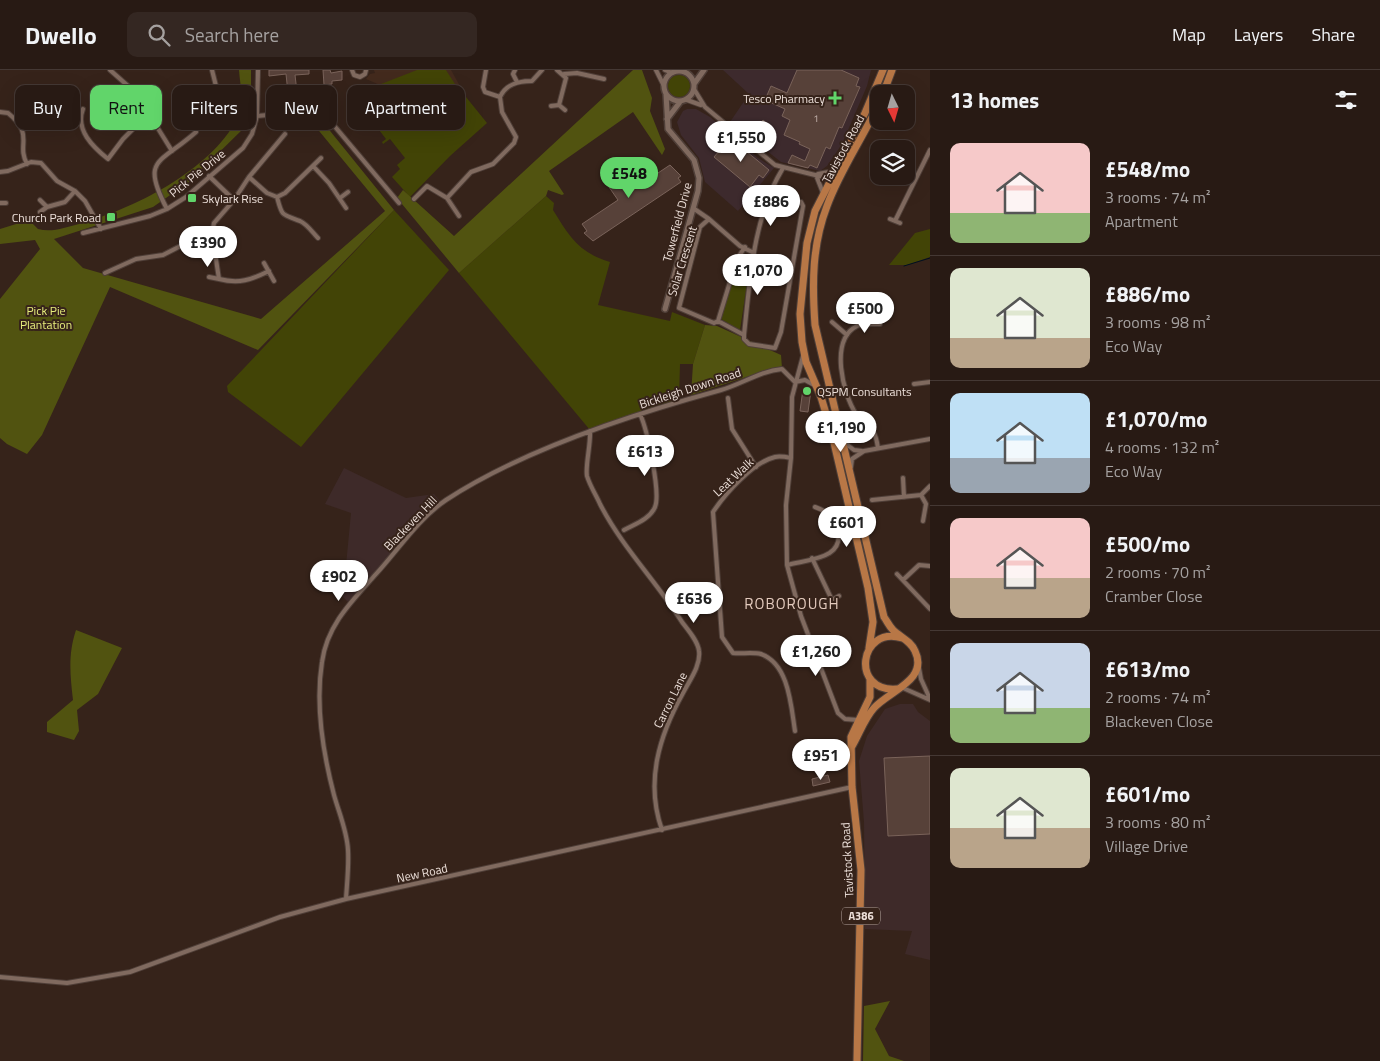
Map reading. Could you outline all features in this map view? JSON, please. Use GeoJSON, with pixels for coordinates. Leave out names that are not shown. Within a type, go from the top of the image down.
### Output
{"type":"FeatureCollection","features":[{"type":"Feature","properties":{"kind":"highway","name":"Tavistock Road"},"geometry":{"type":"LineString","coordinates":[[858,1061],[861,870],[852,787],[851,737],[870,697],[870,679],[865,662],[873,622],[868,588],[831,430],[803,349],[800,314],[807,243],[811,223],[823,193],[865,113],[883,70]]}},
{"type":"Feature","properties":{"kind":"highway"},"geometry":{"type":"LineString","coordinates":[[886,85],[892,70]]}},
{"type":"Feature","properties":{"kind":"highway","name":"Tavistock Road"},"geometry":{"type":"LineString","coordinates":[[851,748],[869,714],[886,697],[913,678],[918,663],[912,646],[892,629],[884,617],[815,325],[813,281],[821,224],[836,185],[870,120]]}},
{"type":"Feature","properties":{"kind":"highway"},"geometry":{"type":"LineString","coordinates":[[869,648],[883,637],[902,638]]}},
{"type":"Feature","properties":{"kind":"highway"},"geometry":{"type":"LineString","coordinates":[[870,679],[883,688],[900,688]]}},
{"type":"Feature","properties":{"kind":"street"},"geometry":{"type":"LineString","coordinates":[[110,70],[129,85]]}},
{"type":"Feature","properties":{"kind":"street"},"geometry":{"type":"LineString","coordinates":[[212,70],[216,85]]}},
{"type":"Feature","properties":{"kind":"street","name":"Pick Pie Drive"},"geometry":{"type":"LineString","coordinates":[[83,233],[150,216],[167,209],[186,197],[243,148],[252,134],[257,116],[258,70]]}},
{"type":"Feature","properties":{"kind":"street"},"geometry":{"type":"LineString","coordinates":[[352,70],[354,75],[360,77],[365,74],[366,70]]}},
{"type":"Feature","properties":{"kind":"street"},"geometry":{"type":"LineString","coordinates":[[486,70],[483,87],[485,92],[500,97]]}},
{"type":"Feature","properties":{"kind":"street"},"geometry":{"type":"LineString","coordinates":[[514,70],[513,74],[517,82]]}},
{"type":"Feature","properties":{"kind":"street"},"geometry":{"type":"LineString","coordinates":[[447,198],[472,172],[493,164],[514,143],[516,136],[502,112],[500,97],[506,87],[517,82],[532,81],[542,70]]}},
{"type":"Feature","properties":{"kind":"street"},"geometry":{"type":"LineString","coordinates":[[558,70],[564,74],[577,73],[604,79]]}},
{"type":"Feature","properties":{"kind":"street"},"geometry":{"type":"LineString","coordinates":[[656,70],[666,94],[672,100],[680,102],[687,100],[705,107],[761,155],[783,168],[816,175],[833,175]]}},
{"type":"Feature","properties":{"kind":"street"},"geometry":{"type":"LineString","coordinates":[[665,70],[672,73]]}},
{"type":"Feature","properties":{"kind":"street"},"geometry":{"type":"LineString","coordinates":[[687,100],[704,70]]}},
{"type":"Feature","properties":{"kind":"street"},"geometry":{"type":"LineString","coordinates":[[664,86],[666,78],[672,73],[680,71],[687,73],[705,107]]}},
{"type":"Feature","properties":{"kind":"street"},"geometry":{"type":"LineString","coordinates":[[558,105],[565,86],[564,74]]}},
{"type":"Feature","properties":{"kind":"street","name":"Towerfield Drive"},"geometry":{"type":"LineString","coordinates":[[665,309],[698,190],[698,169],[691,154],[670,134],[666,94]]}},
{"type":"Feature","properties":{"kind":"street"},"geometry":{"type":"LineString","coordinates":[[667,119],[680,102]]}},
{"type":"Feature","properties":{"kind":"street"},"geometry":{"type":"LineString","coordinates":[[551,106],[558,105],[565,110]]}},
{"type":"Feature","properties":{"kind":"street"},"geometry":{"type":"LineString","coordinates":[[83,109],[81,115],[83,130],[88,140],[108,159],[122,139],[131,130]]}},
{"type":"Feature","properties":{"kind":"street"},"geometry":{"type":"LineString","coordinates":[[257,116],[321,110],[399,203]]}},
{"type":"Feature","properties":{"kind":"street"},"geometry":{"type":"LineString","coordinates":[[0,112],[8,113],[23,130],[25,136],[24,158],[27,164]]}},
{"type":"Feature","properties":{"kind":"street"},"geometry":{"type":"LineString","coordinates":[[158,130],[172,151]]}},
{"type":"Feature","properties":{"kind":"street"},"geometry":{"type":"LineString","coordinates":[[167,209],[153,181],[153,172],[157,163],[196,132]]}},
{"type":"Feature","properties":{"kind":"street"},"geometry":{"type":"LineString","coordinates":[[219,279],[212,233],[214,223],[285,134]]}},
{"type":"Feature","properties":{"kind":"street"},"geometry":{"type":"LineString","coordinates":[[895,221],[930,150]]}},
{"type":"Feature","properties":{"kind":"street"},"geometry":{"type":"LineString","coordinates":[[249,177],[267,194],[277,197],[285,193],[321,158]]}},
{"type":"Feature","properties":{"kind":"street"},"geometry":{"type":"LineString","coordinates":[[0,172],[27,164],[41,163],[51,170],[58,181],[75,192],[95,215],[101,229]]}},
{"type":"Feature","properties":{"kind":"street"},"geometry":{"type":"LineString","coordinates":[[313,166],[346,208]]}},
{"type":"Feature","properties":{"kind":"street"},"geometry":{"type":"LineString","coordinates":[[744,337],[754,253],[769,196],[783,168]]}},
{"type":"Feature","properties":{"kind":"street"},"geometry":{"type":"LineString","coordinates":[[816,175],[833,175]]}},
{"type":"Feature","properties":{"kind":"street"},"geometry":{"type":"LineString","coordinates":[[816,175],[823,193]]}},
{"type":"Feature","properties":{"kind":"street"},"geometry":{"type":"LineString","coordinates":[[833,175],[836,185]]}},
{"type":"Feature","properties":{"kind":"street"},"geometry":{"type":"LineString","coordinates":[[209,176],[234,200]]}},
{"type":"Feature","properties":{"kind":"street"},"geometry":{"type":"LineString","coordinates":[[414,199],[427,186],[447,198],[459,216]]}},
{"type":"Feature","properties":{"kind":"street"},"geometry":{"type":"LineString","coordinates":[[40,212],[47,207],[65,202],[75,192]]}},
{"type":"Feature","properties":{"kind":"street"},"geometry":{"type":"LineString","coordinates":[[340,198],[348,192]]}},
{"type":"Feature","properties":{"kind":"street"},"geometry":{"type":"LineString","coordinates":[[745,247],[737,259],[718,321],[744,337],[749,344],[775,348],[781,332],[803,206],[801,202],[769,196]]}},
{"type":"Feature","properties":{"kind":"street"},"geometry":{"type":"LineString","coordinates":[[277,197],[278,207],[284,215],[302,222],[318,238]]}},
{"type":"Feature","properties":{"kind":"street"},"geometry":{"type":"LineString","coordinates":[[40,200],[47,207]]}},
{"type":"Feature","properties":{"kind":"street"},"geometry":{"type":"LineString","coordinates":[[0,203],[6,203]]}},
{"type":"Feature","properties":{"kind":"street","name":"Solar Crescent"},"geometry":{"type":"LineString","coordinates":[[693,208],[709,219],[740,246],[754,253]]}},
{"type":"Feature","properties":{"kind":"street","name":"Solar Crescent"},"geometry":{"type":"LineString","coordinates":[[709,219],[700,227],[679,308],[714,323],[718,321]]}},
{"type":"Feature","properties":{"kind":"street"},"geometry":{"type":"LineString","coordinates":[[890,219],[900,223]]}},
{"type":"Feature","properties":{"kind":"street"},"geometry":{"type":"LineString","coordinates":[[105,273],[136,259],[163,254],[200,236],[212,233]]}},
{"type":"Feature","properties":{"kind":"street"},"geometry":{"type":"LineString","coordinates":[[264,263],[274,280]]}},
{"type":"Feature","properties":{"kind":"street"},"geometry":{"type":"LineString","coordinates":[[209,277],[240,282],[252,280],[269,270]]}},
{"type":"Feature","properties":{"kind":"street"},"geometry":{"type":"LineString","coordinates":[[832,322],[846,335]]}},
{"type":"Feature","properties":{"kind":"street"},"geometry":{"type":"LineString","coordinates":[[878,448],[874,430],[856,416],[844,384],[840,362],[841,350],[846,335],[854,327],[862,324],[880,324]]}},
{"type":"Feature","properties":{"kind":"street","name":"Tavistock Road"},"geometry":{"type":"LineString","coordinates":[[803,349],[803,359],[795,382],[791,407],[791,458],[786,505],[787,565],[801,616],[838,712],[845,719],[858,720]]}},
{"type":"Feature","properties":{"kind":"street","name":"Bickleigh Down Road"},"geometry":{"type":"LineString","coordinates":[[588,432],[640,414],[728,388],[768,370],[782,369],[795,382]]}},
{"type":"Feature","properties":{"kind":"street"},"geometry":{"type":"LineString","coordinates":[[795,382],[805,380],[817,388]]}},
{"type":"Feature","properties":{"kind":"street"},"geometry":{"type":"LineString","coordinates":[[914,384],[930,382]]}},
{"type":"Feature","properties":{"kind":"street"},"geometry":{"type":"LineString","coordinates":[[728,398],[732,429],[756,467]]}},
{"type":"Feature","properties":{"kind":"street"},"geometry":{"type":"LineString","coordinates":[[624,530],[651,513],[656,506],[657,496],[649,438],[640,414]]}},
{"type":"Feature","properties":{"kind":"street"},"geometry":{"type":"LineString","coordinates":[[839,429],[848,446],[854,450],[864,451],[930,438]]}},
{"type":"Feature","properties":{"kind":"street","name":"Carron Lane"},"geometry":{"type":"LineString","coordinates":[[588,432],[587,473],[592,487],[614,528],[677,614],[697,646],[699,653],[693,676],[666,727],[660,746],[653,794],[655,810],[662,830]]}},
{"type":"Feature","properties":{"kind":"street","name":"Blackeven Hill"},"geometry":{"type":"LineString","coordinates":[[346,899],[348,850],[326,764],[321,731],[319,699],[322,662],[329,634],[347,607],[424,520],[445,501],[494,474],[588,432]]}},
{"type":"Feature","properties":{"kind":"street"},"geometry":{"type":"LineString","coordinates":[[852,480],[852,458],[864,451]]}},
{"type":"Feature","properties":{"kind":"street","name":"Leat Walk"},"geometry":{"type":"LineString","coordinates":[[791,458],[776,457],[756,467],[732,488],[713,512],[719,622],[722,637],[733,652],[759,654],[772,660],[779,670],[786,688],[795,731]]}},
{"type":"Feature","properties":{"kind":"street"},"geometry":{"type":"LineString","coordinates":[[902,478],[904,497]]}},
{"type":"Feature","properties":{"kind":"street"},"geometry":{"type":"LineString","coordinates":[[872,500],[921,495],[930,486]]}},
{"type":"Feature","properties":{"kind":"street"},"geometry":{"type":"LineString","coordinates":[[921,495],[926,504],[923,521]]}},
{"type":"Feature","properties":{"kind":"street"},"geometry":{"type":"LineString","coordinates":[[787,565],[836,550],[839,543],[839,535],[832,516],[826,510],[815,507]]}},
{"type":"Feature","properties":{"kind":"street"},"geometry":{"type":"LineString","coordinates":[[812,558],[832,600]]}},
{"type":"Feature","properties":{"kind":"street"},"geometry":{"type":"LineString","coordinates":[[903,580],[920,565],[930,566]]}},
{"type":"Feature","properties":{"kind":"street"},"geometry":{"type":"LineString","coordinates":[[898,574],[930,609]]}},
{"type":"Feature","properties":{"kind":"street"},"geometry":{"type":"LineString","coordinates":[[825,604],[839,596]]}},
{"type":"Feature","properties":{"kind":"street"},"geometry":{"type":"LineString","coordinates":[[918,663],[920,679],[930,700]]}},
{"type":"Feature","properties":{"kind":"street"},"geometry":{"type":"LineString","coordinates":[[900,688],[908,688],[930,700]]}},
{"type":"Feature","properties":{"kind":"street","name":"New Road"},"geometry":{"type":"LineString","coordinates":[[0,977],[67,983],[130,972],[280,917],[346,899],[852,787]]}},
{"type":"Feature","properties":{"kind":"shaded area"},"geometry":{"type":"Polygon","coordinates":[[[374,70],[451,70],[459,85],[380,85],[366,79],[370,74],[375,73],[374,70]]]}},
{"type":"Feature","properties":{"kind":"shaded area"},"geometry":{"type":"Polygon","coordinates":[[[417,70],[446,70],[456,85],[381,85],[417,70]]]}},
{"type":"Feature","properties":{"kind":"shaded area"},"geometry":{"type":"Polygon","coordinates":[[[723,70],[871,70],[867,86],[842,144],[827,166],[820,171],[781,162],[730,122],[749,94],[723,70]]]}},
{"type":"Feature","properties":{"kind":"shaded area"},"geometry":{"type":"Polygon","coordinates":[[[675,75],[683,75],[690,82],[690,90],[683,97],[675,97],[668,90],[668,82],[675,75]]]}},
{"type":"Feature","properties":{"kind":"shaded area"},"geometry":{"type":"Polygon","coordinates":[[[465,97],[487,123],[450,156],[410,197],[392,177],[400,169],[397,165],[405,158],[390,139],[383,144],[382,142],[386,139],[379,130],[465,130],[465,97]]]}},
{"type":"Feature","properties":{"kind":"shaded area"},"geometry":{"type":"Polygon","coordinates":[[[696,109],[710,117],[758,158],[774,168],[738,211],[705,182],[699,158],[681,135],[677,122],[683,111],[696,109]]]}},
{"type":"Feature","properties":{"kind":"shaded area"},"geometry":{"type":"Polygon","coordinates":[[[546,196],[554,203],[553,210],[570,236],[590,254],[610,262],[598,305],[670,321],[672,312],[705,325],[693,364],[680,364],[679,399],[590,430],[459,273],[546,196]]]}},
{"type":"Feature","properties":{"kind":"shaded area"},"geometry":{"type":"Polygon","coordinates":[[[394,210],[449,270],[301,447],[228,392],[227,386],[394,210]]]}},
{"type":"Feature","properties":{"kind":"shaded area"},"geometry":{"type":"Polygon","coordinates":[[[930,229],[930,257],[907,265],[889,265],[915,233],[930,229]]]}},
{"type":"Feature","properties":{"kind":"shaded area"},"geometry":{"type":"Polygon","coordinates":[[[744,254],[751,257],[740,330],[721,319],[737,265],[744,254]]]}},
{"type":"Feature","properties":{"kind":"shaded area"},"geometry":{"type":"Polygon","coordinates":[[[344,468],[406,498],[434,494],[440,501],[348,602],[343,597],[351,513],[325,504],[344,468]]]}},
{"type":"Feature","properties":{"kind":"shaded area"},"geometry":{"type":"Polygon","coordinates":[[[900,704],[913,704],[918,712],[930,721],[930,960],[905,954],[912,931],[865,929],[864,822],[859,761],[867,736],[885,709],[900,704]]]}},
{"type":"Feature","properties":{"kind":"green space"},"geometry":{"type":"Polygon","coordinates":[[[239,70],[251,70],[251,85],[241,85],[239,70]]]}},
{"type":"Feature","properties":{"kind":"green space"},"geometry":{"type":"Polygon","coordinates":[[[633,70],[642,70],[652,98],[650,111],[665,149],[662,155],[633,112],[549,171],[564,194],[548,190],[546,196],[459,273],[397,198],[403,190],[454,236],[633,70]]]}},
{"type":"Feature","properties":{"kind":"green space","name":"Pick Pie Plantation"},"geometry":{"type":"Polygon","coordinates":[[[230,130],[242,130],[189,182],[153,207],[54,239],[83,268],[261,319],[385,211],[318,130],[329,130],[394,210],[258,350],[110,287],[42,435],[27,454],[7,444],[0,438],[0,299],[40,249],[35,240],[0,244],[0,229],[29,220],[38,229],[54,230],[79,224],[123,209],[146,198],[189,171],[209,155],[230,130]]]}},
{"type":"Feature","properties":{"kind":"green space"},"geometry":{"type":"Polygon","coordinates":[[[705,325],[717,326],[781,355],[782,368],[774,368],[691,395],[693,364],[705,325]]]}},
{"type":"Feature","properties":{"kind":"green space"},"geometry":{"type":"Polygon","coordinates":[[[76,630],[122,648],[98,694],[77,710],[79,731],[74,740],[47,732],[47,722],[73,700],[70,664],[76,630]]]}},
{"type":"Feature","properties":{"kind":"green space"},"geometry":{"type":"Polygon","coordinates":[[[890,1001],[875,1029],[889,1056],[904,1061],[863,1061],[864,1006],[890,1001]]]}},
{"type":"Feature","properties":{"kind":"building"},"geometry":{"type":"Polygon","coordinates":[[[269,70],[309,70],[309,74],[295,75],[296,85],[287,85],[286,74],[269,76],[269,70]]]}},
{"type":"Feature","properties":{"kind":"building"},"geometry":{"type":"Polygon","coordinates":[[[323,70],[330,70],[331,73],[342,71],[342,80],[332,81],[332,84],[324,85],[323,70]]]}},
{"type":"Feature","properties":{"kind":"building"},"geometry":{"type":"Polygon","coordinates":[[[797,70],[841,70],[859,78],[856,86],[860,87],[842,128],[839,127],[830,149],[826,147],[817,168],[810,165],[808,168],[788,163],[792,155],[805,161],[810,149],[784,135],[790,120],[782,116],[785,109],[765,100],[771,86],[787,93],[797,70]]]}},
{"type":"Feature","properties":{"kind":"building"},"geometry":{"type":"Polygon","coordinates":[[[763,120],[771,127],[768,130],[771,133],[766,139],[762,136],[760,139],[752,132],[763,120]]]}},
{"type":"Feature","properties":{"kind":"building"},"geometry":{"type":"Polygon","coordinates":[[[730,138],[769,170],[763,178],[759,175],[750,187],[714,157],[730,138]]]}},
{"type":"Feature","properties":{"kind":"building"},"geometry":{"type":"Polygon","coordinates":[[[615,165],[616,168],[619,166],[634,189],[670,165],[681,176],[678,178],[681,182],[593,241],[584,233],[587,231],[582,224],[618,200],[602,177],[611,172],[609,169],[615,165]]]}},
{"type":"Feature","properties":{"kind":"building"},"geometry":{"type":"Polygon","coordinates":[[[803,389],[811,390],[808,412],[800,411],[803,389]]]}},
{"type":"Feature","properties":{"kind":"building"},"geometry":{"type":"Polygon","coordinates":[[[930,756],[930,834],[888,836],[884,758],[930,756]]]}},
{"type":"Feature","properties":{"kind":"building"},"geometry":{"type":"Polygon","coordinates":[[[828,775],[830,782],[813,786],[812,779],[828,775]]]}},
{"type":"Feature","properties":{"kind":"waterway"},"geometry":{"type":"LineString","coordinates":[[904,266],[930,258]]}},
{"type":"Feature","properties":{"kind":"place","name":"Tesco Pharmacy"},"geometry":{"type":"Point","coordinates":[835,98]}},
{"type":"Feature","properties":{"kind":"place","name":"Skylark Rise"},"geometry":{"type":"Point","coordinates":[192,198]}},
{"type":"Feature","properties":{"kind":"place","name":"Church Park Road"},"geometry":{"type":"Point","coordinates":[111,217]}},
{"type":"Feature","properties":{"kind":"place","name":"QSPM Consultants"},"geometry":{"type":"Point","coordinates":[807,391]}},
{"type":"Feature","properties":{"kind":"district","name":"ROBOROUGH"},"geometry":{"type":"Point","coordinates":[792,603]}}]}
